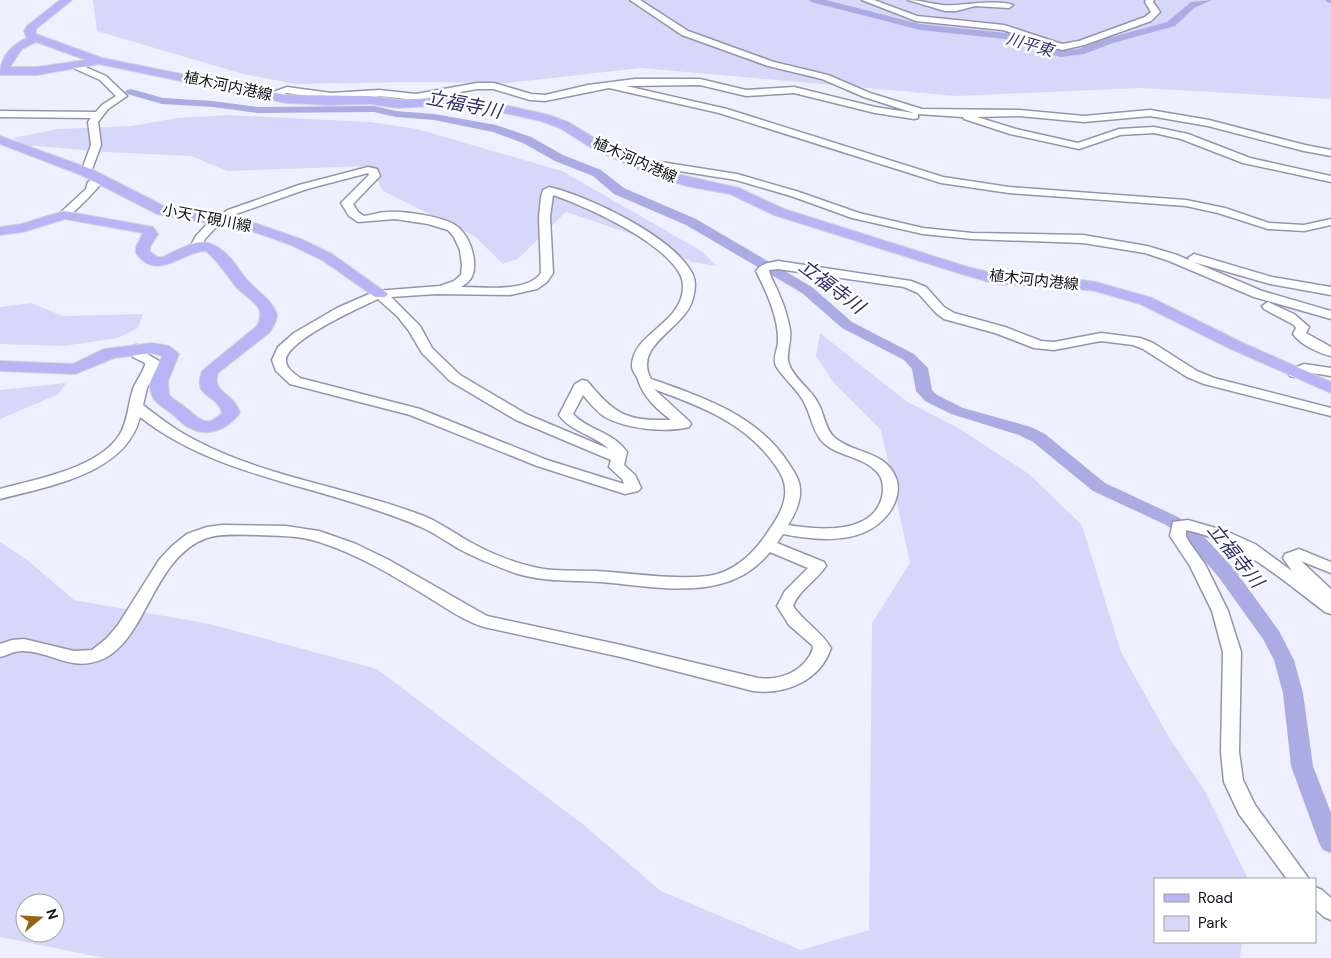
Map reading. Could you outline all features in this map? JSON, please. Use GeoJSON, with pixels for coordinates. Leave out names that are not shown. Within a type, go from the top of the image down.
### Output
{"type":"FeatureCollection","features":[{"type":"Feature","properties":{"kind":"main road"},"geometry":{"type":"LineString","coordinates":[[1,70],[18,47],[35,38],[30,35],[31,28],[67,0]]}},
{"type":"Feature","properties":{"kind":"main road","name":"植木河内港線"},"geometry":{"type":"LineString","coordinates":[[35,38],[99,60],[270,95],[305,100],[369,100],[400,104],[464,100],[545,118],[564,125],[598,146],[664,175],[691,183],[734,191],[778,212],[996,279],[1069,283],[1096,287],[1146,301],[1331,388]]}},
{"type":"Feature","properties":{"kind":"main road"},"geometry":{"type":"LineString","coordinates":[[1,70],[37,71],[99,60]]}},
{"type":"Feature","properties":{"kind":"main road","name":"小天下硯川線"},"geometry":{"type":"LineString","coordinates":[[0,140],[86,172],[162,211],[254,227],[296,242],[327,257],[380,294]]}},
{"type":"Feature","properties":{"kind":"main road","name":"小天下硯川線"},"geometry":{"type":"LineString","coordinates":[[0,230],[23,228],[64,215],[148,230],[151,234],[143,247],[143,253],[148,258],[156,261],[165,261],[196,247],[210,247],[234,272],[242,284],[263,301],[269,316],[264,329],[210,371],[207,380],[209,389],[228,405],[231,413],[227,419],[206,427],[197,425],[162,398],[159,389],[161,375],[170,362],[171,354],[163,350],[152,348],[110,353],[75,369],[0,366]]}},
{"type":"Feature","properties":{"kind":"street"},"geometry":{"type":"LineString","coordinates":[[634,0],[685,33],[771,64],[825,77],[867,95],[921,112],[959,114],[1019,113],[1084,118],[1150,113],[1209,123],[1331,153]]}},
{"type":"Feature","properties":{"kind":"street"},"geometry":{"type":"LineString","coordinates":[[866,0],[916,18],[1004,28],[1062,47],[1081,43],[1148,19],[1156,12],[1149,2],[1150,0]]}},
{"type":"Feature","properties":{"kind":"street"},"geometry":{"type":"LineString","coordinates":[[887,0],[921,6],[930,4]]}},
{"type":"Feature","properties":{"kind":"street"},"geometry":{"type":"LineString","coordinates":[[912,0],[945,8],[975,3],[1010,5],[993,0]]}},
{"type":"Feature","properties":{"kind":"street"},"geometry":{"type":"LineString","coordinates":[[74,65],[103,78],[121,95],[98,115],[93,122],[96,144],[86,172]]}},
{"type":"Feature","properties":{"kind":"street"},"geometry":{"type":"LineString","coordinates":[[270,95],[287,90],[323,95],[379,93],[416,97],[477,86],[494,86],[530,97],[545,98],[573,91],[635,82],[700,82],[746,93],[794,90],[904,115],[918,115],[921,112]]}},
{"type":"Feature","properties":{"kind":"street"},"geometry":{"type":"LineString","coordinates":[[608,86],[684,101],[723,112],[941,180],[1009,190],[1186,203],[1221,210],[1268,226],[1304,228],[1331,222]]}},
{"type":"Feature","properties":{"kind":"street"},"geometry":{"type":"LineString","coordinates":[[0,114],[98,115]]}},
{"type":"Feature","properties":{"kind":"street"},"geometry":{"type":"LineString","coordinates":[[959,114],[998,128],[1079,146],[1118,132],[1154,130],[1184,136],[1247,161],[1331,179]]}},
{"type":"Feature","properties":{"kind":"street"},"geometry":{"type":"LineString","coordinates":[[638,164],[654,164],[737,177],[794,194],[856,216],[896,227],[972,236],[1083,239],[1147,250],[1173,258],[1258,294],[1331,316]]}},
{"type":"Feature","properties":{"kind":"street"},"geometry":{"type":"LineString","coordinates":[[196,247],[200,238],[217,220],[232,212],[303,187],[353,173],[373,171],[376,176],[372,181],[347,203],[353,214],[362,220],[390,215],[431,221],[452,227],[468,251],[469,274],[464,281],[436,290]]}},
{"type":"Feature","properties":{"kind":"street"},"geometry":{"type":"LineString","coordinates":[[64,215],[91,190],[92,184],[100,179]]}},
{"type":"Feature","properties":{"kind":"street"},"geometry":{"type":"LineString","coordinates":[[548,190],[565,195],[622,223],[655,242],[668,253],[686,274],[688,295],[684,308],[676,320],[644,348],[639,368],[648,390],[684,424],[658,424],[631,420],[611,414],[600,405],[582,384],[566,415],[572,421],[603,436],[617,447],[620,452],[616,467],[626,473],[632,480],[633,488],[625,489],[542,463],[415,412],[294,381],[282,368],[279,360],[283,350],[299,336],[341,311],[380,294],[436,290],[510,291],[533,286],[543,279],[547,273],[544,208],[545,196],[548,190]]}},
{"type":"Feature","properties":{"kind":"street"},"geometry":{"type":"LineString","coordinates":[[1173,258],[1195,258],[1270,280],[1331,291]]}},
{"type":"Feature","properties":{"kind":"street"},"geometry":{"type":"LineString","coordinates":[[778,528],[831,535],[860,530],[879,515],[888,503],[891,491],[889,480],[882,468],[867,458],[830,442],[820,427],[811,402],[783,367],[780,359],[785,338],[784,328],[774,294],[762,271],[765,267],[778,265],[907,284],[922,290],[940,310],[949,316],[1000,330],[1039,345],[1054,346],[1101,337],[1135,341],[1148,346],[1192,374],[1209,381],[1331,412]]}},
{"type":"Feature","properties":{"kind":"street"},"geometry":{"type":"LineString","coordinates":[[380,294],[402,314],[415,329],[427,350],[455,378],[521,417],[619,458]]}},
{"type":"Feature","properties":{"kind":"street"},"geometry":{"type":"LineString","coordinates":[[1258,294],[1256,296],[1261,302],[1272,309],[1286,313],[1303,327],[1300,334],[1306,340],[1331,352]]}},
{"type":"Feature","properties":{"kind":"street"},"geometry":{"type":"LineString","coordinates":[[0,494],[84,468],[116,448],[127,434],[136,407],[139,389],[152,367],[152,361],[138,354],[136,349]]}},
{"type":"Feature","properties":{"kind":"street"},"geometry":{"type":"LineString","coordinates":[[1296,373],[1304,368],[1331,372]]}},
{"type":"Feature","properties":{"kind":"street"},"geometry":{"type":"LineString","coordinates":[[136,407],[167,432],[185,443],[216,457],[265,474],[358,498],[391,510],[436,528],[458,542],[532,572],[559,576],[709,581],[731,576],[744,568],[767,545],[778,528],[789,509],[793,493],[790,476],[776,456],[752,431],[737,420],[702,401],[645,381]]}},
{"type":"Feature","properties":{"kind":"street"},"geometry":{"type":"LineString","coordinates":[[1297,878],[1251,815],[1234,782],[1230,752],[1232,652],[1220,611],[1196,564],[1178,536],[1179,526],[1188,525],[1220,535],[1249,548],[1331,608]]}},
{"type":"Feature","properties":{"kind":"street"},"geometry":{"type":"LineString","coordinates":[[0,651],[28,646],[78,659],[94,656],[107,649],[119,636],[140,605],[148,587],[165,563],[181,546],[204,533],[224,530],[259,530],[317,535],[333,541],[381,563],[482,620],[609,648],[754,684],[772,686],[790,680],[808,670],[821,656],[822,648],[818,641],[795,622],[785,606],[788,596],[812,576],[818,566],[767,545]]}},
{"type":"Feature","properties":{"kind":"street"},"geometry":{"type":"LineString","coordinates":[[1331,568],[1299,554],[1291,558],[1296,566],[1331,599]]}},
{"type":"Feature","properties":{"kind":"street"},"geometry":{"type":"LineString","coordinates":[[1316,897],[1331,911]]}},
{"type":"Feature","properties":{"kind":"green space"},"geometry":{"type":"Polygon","coordinates":[[[93,0],[1331,0],[1331,99],[1139,88],[957,96],[641,68],[508,83],[295,84],[243,74],[97,31],[93,0]]]}},
{"type":"Feature","properties":{"kind":"green space"},"geometry":{"type":"Polygon","coordinates":[[[228,115],[370,122],[417,129],[562,171],[703,252],[716,266],[692,262],[655,242],[566,212],[518,259],[503,264],[474,236],[383,191],[370,166],[227,171],[191,156],[105,152],[25,145],[13,138],[58,129],[131,126],[177,118],[228,115]]]}},
{"type":"Feature","properties":{"kind":"green space"},"geometry":{"type":"Polygon","coordinates":[[[31,303],[63,316],[143,314],[138,328],[118,338],[63,346],[0,344],[0,307],[31,303]]]}},
{"type":"Feature","properties":{"kind":"green space"},"geometry":{"type":"Polygon","coordinates":[[[820,333],[906,401],[960,429],[1029,474],[1082,525],[1121,652],[1170,739],[1205,791],[1248,878],[1154,878],[1154,943],[1242,943],[1240,958],[104,958],[30,943],[65,943],[65,893],[15,893],[15,940],[0,937],[0,542],[30,562],[74,600],[210,624],[377,669],[584,825],[661,891],[801,950],[869,930],[872,623],[910,563],[881,430],[834,383],[816,356],[820,333]]]}},
{"type":"Feature","properties":{"kind":"green space"},"geometry":{"type":"Polygon","coordinates":[[[66,383],[59,394],[0,419],[0,390],[66,383]]]}},
{"type":"Feature","properties":{"kind":"waterway","name":"川平東"},"geometry":{"type":"LineString","coordinates":[[814,0],[920,27],[1006,36],[1061,54],[1080,52],[1109,41],[1171,24],[1191,6],[1200,1],[1207,0]]}},
{"type":"Feature","properties":{"kind":"waterway","name":"立福寺川"},"geometry":{"type":"LineString","coordinates":[[131,92],[162,101],[213,104],[257,110],[374,109],[396,114],[434,117],[496,129],[527,140],[559,158],[597,173],[619,191],[691,222],[807,290],[847,325],[909,357],[920,368],[924,391],[931,398],[957,411],[1025,431],[1039,438],[1099,487],[1170,520],[1190,532],[1227,574],[1272,636],[1284,660],[1293,693],[1302,766],[1331,843]]}}]}
